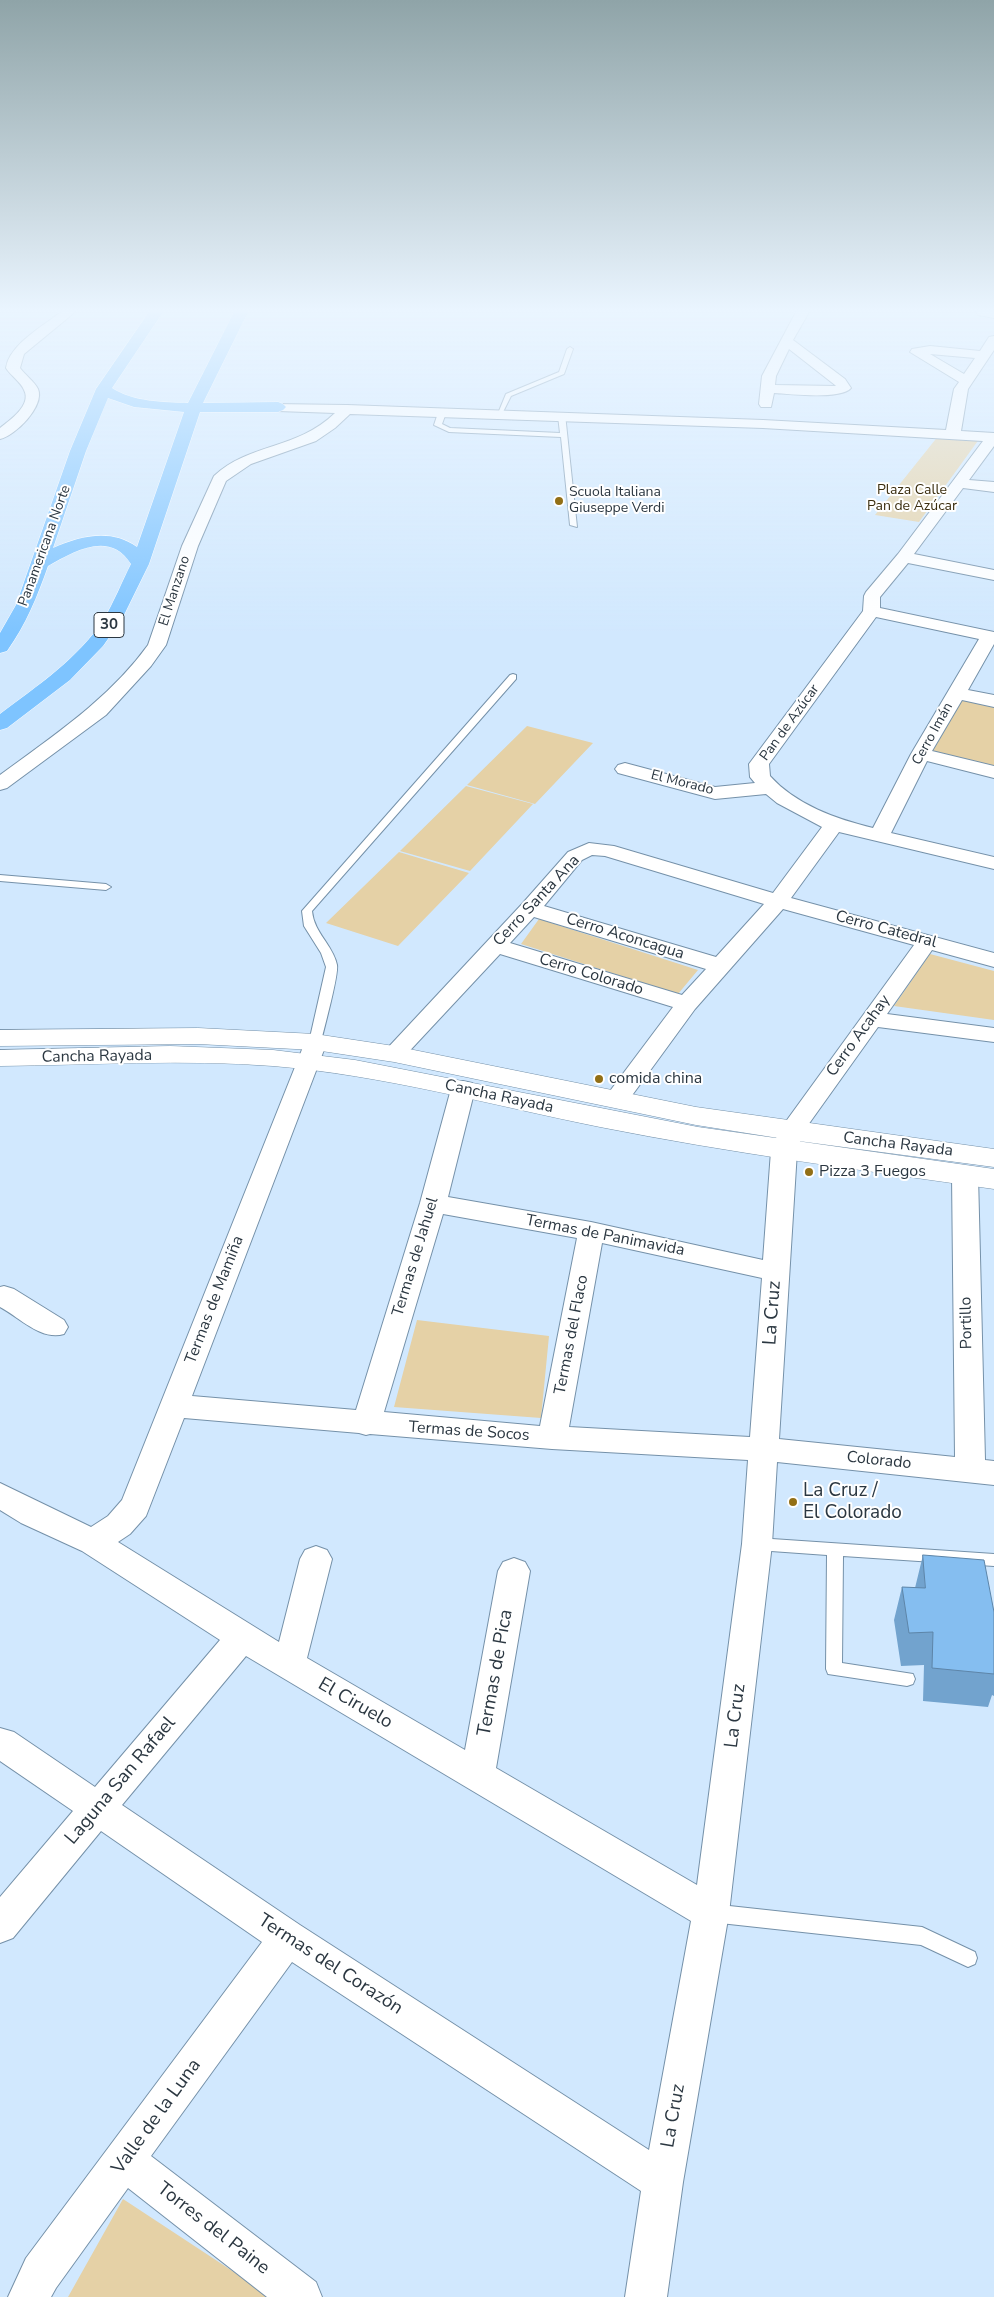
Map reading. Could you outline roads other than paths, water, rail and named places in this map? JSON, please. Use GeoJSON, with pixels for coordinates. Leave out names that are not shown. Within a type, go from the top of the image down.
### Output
{"type":"FeatureCollection","features":[{"type":"Feature","properties":{"kind":"highway","name":"Panamericana Norte"},"geometry":{"type":"LineString","coordinates":[[0,647],[19,617],[41,562],[78,451],[91,419]]}},
{"type":"Feature","properties":{"kind":"highway","name":"30"},"geometry":{"type":"LineString","coordinates":[[0,724],[63,676],[96,642],[112,620],[140,564],[190,419]]}},
{"type":"Feature","properties":{"kind":"highway"},"geometry":{"type":"LineString","coordinates":[[185,435],[206,423],[217,419]]}},
{"type":"Feature","properties":{"kind":"highway"},"geometry":{"type":"LineString","coordinates":[[41,562],[68,547],[85,542],[102,541],[118,543],[130,548],[136,553],[140,564]]}},
{"type":"Feature","properties":{"kind":"street"},"geometry":{"type":"LineString","coordinates":[[0,435],[18,419]]}},
{"type":"Feature","properties":{"kind":"street","name":"El Manzano"},"geometry":{"type":"LineString","coordinates":[[0,784],[99,711],[145,662],[157,645],[190,546],[219,480],[223,475],[248,460],[298,444],[312,437],[338,419]]}},
{"type":"Feature","properties":{"kind":"street"},"geometry":{"type":"LineString","coordinates":[[723,419],[954,429],[994,434]]}},
{"type":"Feature","properties":{"kind":"street"},"geometry":{"type":"LineString","coordinates":[[954,429],[956,419]]}},
{"type":"Feature","properties":{"kind":"street","name":"Pan de Azúcar"},"geometry":{"type":"LineString","coordinates":[[994,434],[904,557],[872,596],[872,611],[759,764],[760,776],[770,788],[784,799],[834,825],[994,863]]}},
{"type":"Feature","properties":{"kind":"street"},"geometry":{"type":"LineString","coordinates":[[959,483],[994,487]]}},
{"type":"Feature","properties":{"kind":"street"},"geometry":{"type":"LineString","coordinates":[[904,557],[994,575]]}},
{"type":"Feature","properties":{"kind":"street"},"geometry":{"type":"LineString","coordinates":[[872,611],[992,637]]}},
{"type":"Feature","properties":{"kind":"street","name":"Cerro Imán"},"geometry":{"type":"LineString","coordinates":[[880,835],[921,754],[992,637]]}},
{"type":"Feature","properties":{"kind":"street"},"geometry":{"type":"LineString","coordinates":[[957,693],[994,701]]}},
{"type":"Feature","properties":{"kind":"street"},"geometry":{"type":"LineString","coordinates":[[921,754],[994,772]]}},
{"type":"Feature","properties":{"kind":"street","name":"El Morado"},"geometry":{"type":"LineString","coordinates":[[625,769],[715,793],[770,788]]}},
{"type":"Feature","properties":{"kind":"street"},"geometry":{"type":"LineString","coordinates":[[616,1099],[687,1004],[778,901],[834,825]]}},
{"type":"Feature","properties":{"kind":"street","name":"Cerro Santa Ana"},"geometry":{"type":"LineString","coordinates":[[394,1054],[530,909],[575,856],[590,849],[598,848],[778,901]]}},
{"type":"Feature","properties":{"kind":"street","name":"Cerro Catedral"},"geometry":{"type":"LineString","coordinates":[[778,901],[994,960]]}},
{"type":"Feature","properties":{"kind":"street","name":"Cerro Aconcagua"},"geometry":{"type":"LineString","coordinates":[[530,909],[721,966]]}},
{"type":"Feature","properties":{"kind":"street","name":"Cerro Acahay"},"geometry":{"type":"LineString","coordinates":[[788,1141],[871,1018],[927,942]]}},
{"type":"Feature","properties":{"kind":"street","name":"Cerro Colorado"},"geometry":{"type":"LineString","coordinates":[[496,946],[687,1004]]}},
{"type":"Feature","properties":{"kind":"street"},"geometry":{"type":"LineString","coordinates":[[871,1018],[994,1035]]}},
{"type":"Feature","properties":{"kind":"street","name":"Cancha Rayada"},"geometry":{"type":"LineString","coordinates":[[0,1038],[198,1036],[312,1052],[463,1089],[618,1121],[788,1141],[994,1158]]}},
{"type":"Feature","properties":{"kind":"street","name":"Cancha Rayada"},"geometry":{"type":"LineString","coordinates":[[0,1058],[228,1056],[312,1052],[394,1054],[696,1116],[788,1141],[994,1179]]}},
{"type":"Feature","properties":{"kind":"street","name":"Termas de Mamiña"},"geometry":{"type":"LineString","coordinates":[[93,1542],[119,1525],[135,1507],[312,1052]]}},
{"type":"Feature","properties":{"kind":"street","name":"Termas de Jahuel"},"geometry":{"type":"LineString","coordinates":[[366,1424],[433,1203],[463,1089]]}},
{"type":"Feature","properties":{"kind":"street","name":"La Cruz"},"geometry":{"type":"LineString","coordinates":[[646,2297],[663,2182],[711,1913],[757,1544],[776,1272],[788,1141]]}},
{"type":"Feature","properties":{"kind":"street","name":"Portillo"},"geometry":{"type":"LineString","coordinates":[[965,1175],[982,1472]]}},
{"type":"Feature","properties":{"kind":"street","name":"Termas de Panimavida"},"geometry":{"type":"LineString","coordinates":[[433,1203],[591,1232],[776,1272]]}},
{"type":"Feature","properties":{"kind":"street","name":"Termas del Flaco"},"geometry":{"type":"LineString","coordinates":[[552,1438],[591,1232]]}},
{"type":"Feature","properties":{"kind":"street"},"geometry":{"type":"LineString","coordinates":[[0,1297],[4,1296],[54,1326]]}},
{"type":"Feature","properties":{"kind":"street","name":"Termas de Socos"},"geometry":{"type":"LineString","coordinates":[[174,1406],[366,1424],[552,1438],[765,1449]]}},
{"type":"Feature","properties":{"kind":"street","name":"Colorado"},"geometry":{"type":"LineString","coordinates":[[765,1449],[982,1472]]}},
{"type":"Feature","properties":{"kind":"street","name":"El Ciruelo"},"geometry":{"type":"LineString","coordinates":[[0,1494],[16,1514],[93,1542],[242,1637],[711,1913]]}},
{"type":"Feature","properties":{"kind":"street"},"geometry":{"type":"LineString","coordinates":[[289,1665],[316,1559]]}},
{"type":"Feature","properties":{"kind":"street","name":"Termas de Pica"},"geometry":{"type":"LineString","coordinates":[[478,1776],[514,1571]]}},
{"type":"Feature","properties":{"kind":"street","name":"Laguna San Rafael"},"geometry":{"type":"LineString","coordinates":[[0,1925],[242,1637]]}},
{"type":"Feature","properties":{"kind":"street","name":"Termas del Corazón"},"geometry":{"type":"LineString","coordinates":[[2,1743],[287,1938],[663,2182]]}},
{"type":"Feature","properties":{"kind":"street","name":"Valle de la Luna"},"geometry":{"type":"LineString","coordinates":[[29,2297],[42,2273],[287,1938]]}},
{"type":"Feature","properties":{"kind":"street","name":"Torres del Paine"},"geometry":{"type":"LineString","coordinates":[[125,2161],[300,2297]]}},
{"type":"Feature","properties":{"kind":"lane"},"geometry":{"type":"LineString","coordinates":[[440,419],[438,425],[449,430],[564,435]]}},
{"type":"Feature","properties":{"kind":"lane"},"geometry":{"type":"LineString","coordinates":[[562,419],[574,525]]}},
{"type":"Feature","properties":{"kind":"lane"},"geometry":{"type":"LineString","coordinates":[[312,1052],[332,968],[330,959],[306,921],[307,911],[513,677]]}},
{"type":"Feature","properties":{"kind":"lane"},"geometry":{"type":"LineString","coordinates":[[0,878],[106,887]]}},
{"type":"Feature","properties":{"kind":"lane"},"geometry":{"type":"LineString","coordinates":[[757,1544],[994,1560]]}},
{"type":"Feature","properties":{"kind":"lane"},"geometry":{"type":"LineString","coordinates":[[835,1549],[834,1669],[908,1679]]}},
{"type":"Feature","properties":{"kind":"lane"},"geometry":{"type":"LineString","coordinates":[[711,1913],[922,1936],[968,1958]]}},
{"type":"Feature","properties":{"kind":"place","name":"Scuola Italiana Giuseppe Verdi"},"geometry":{"type":"Point","coordinates":[559,501]}},
{"type":"Feature","properties":{"kind":"place","name":"comida china"},"geometry":{"type":"Point","coordinates":[599,1079]}},
{"type":"Feature","properties":{"kind":"place","name":"Pizza 3 Fuegos"},"geometry":{"type":"Point","coordinates":[809,1172]}},
{"type":"Feature","properties":{"kind":"place","name":"La Cruz / El Colorado"},"geometry":{"type":"Point","coordinates":[793,1502]}},
{"type":"Feature","properties":{"kind":"park label","name":"Plaza Calle Pan de Azúcar"},"geometry":{"type":"Point","coordinates":[912,500]}}]}
